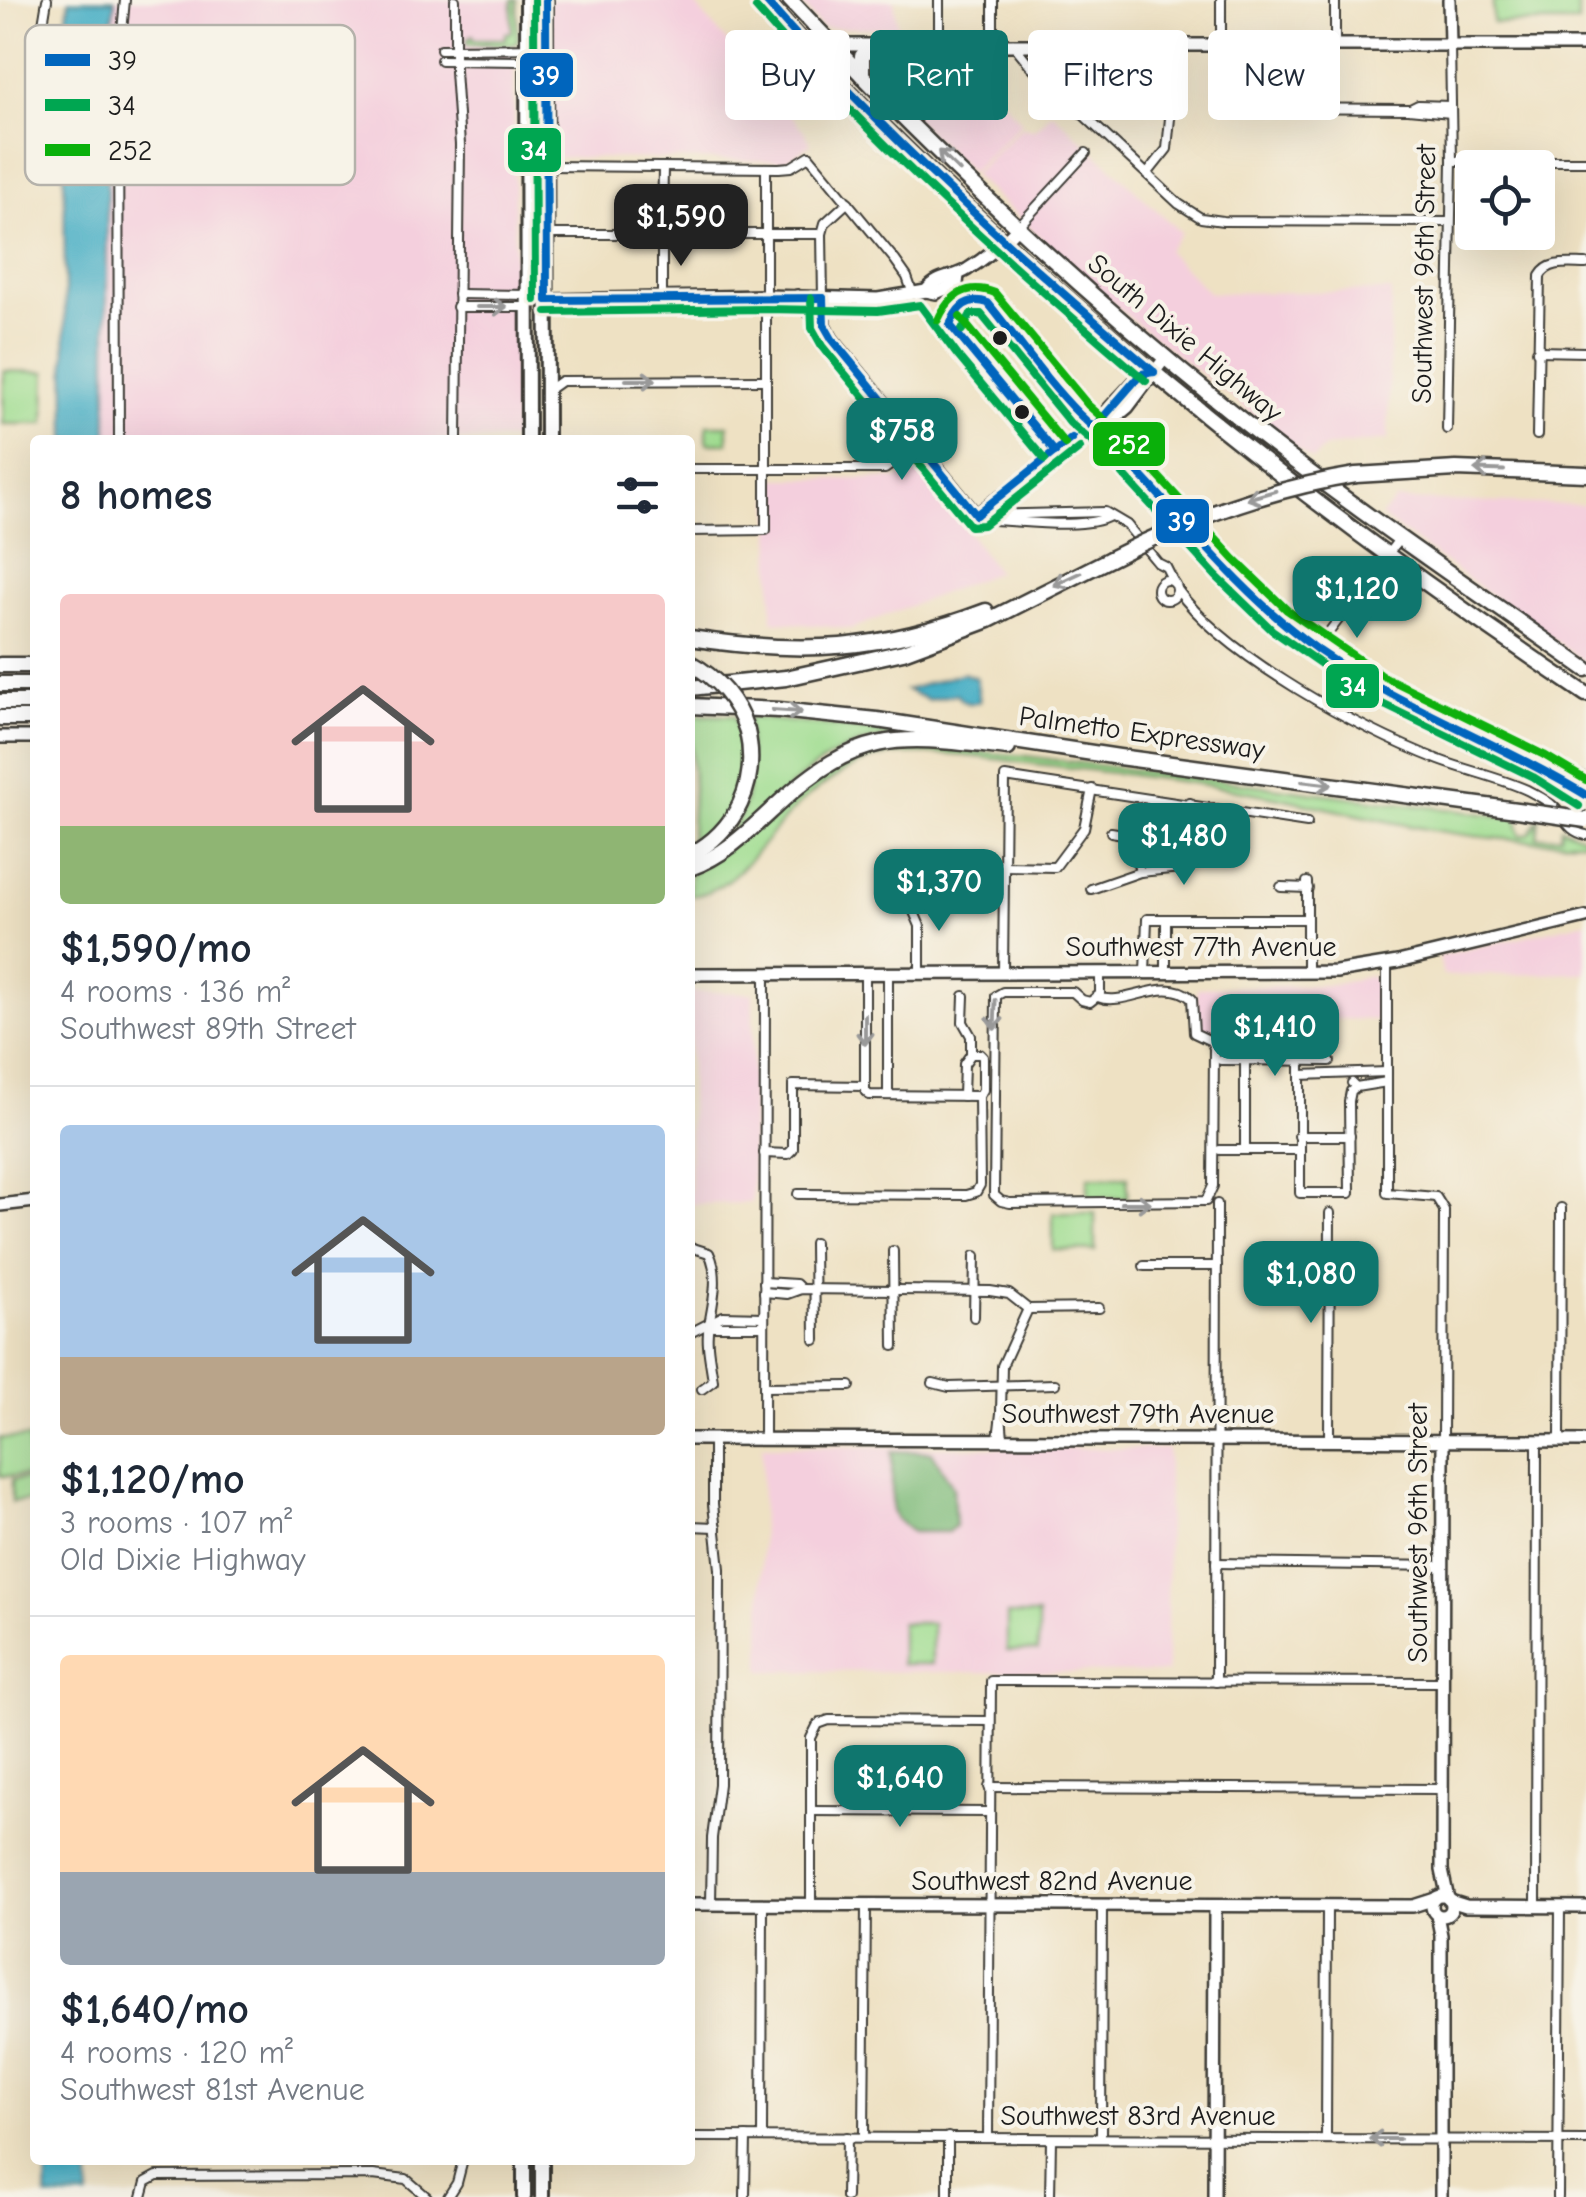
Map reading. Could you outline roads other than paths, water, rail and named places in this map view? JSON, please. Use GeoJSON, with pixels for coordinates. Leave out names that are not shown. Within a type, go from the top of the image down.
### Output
{"type":"FeatureCollection","features":[{"type":"Feature","properties":{"kind":"highway"},"geometry":{"type":"LineString","coordinates":[[766,0],[791,30]]}},
{"type":"Feature","properties":{"kind":"highway","name":"South Dixie Highway"},"geometry":{"type":"LineString","coordinates":[[790,0],[818,30]]}},
{"type":"Feature","properties":{"kind":"highway"},"geometry":{"type":"LineString","coordinates":[[862,76],[862,56],[870,49]]}},
{"type":"Feature","properties":{"kind":"highway","name":"South Dixie Highway"},"geometry":{"type":"LineString","coordinates":[[850,62],[1018,227],[1165,358],[1296,462],[1586,669]]}},
{"type":"Feature","properties":{"kind":"highway"},"geometry":{"type":"LineString","coordinates":[[850,92],[1004,242]]}},
{"type":"Feature","properties":{"kind":"highway","name":"South Dixie Highway"},"geometry":{"type":"LineString","coordinates":[[1004,242],[1154,372],[1259,456],[1388,554],[1586,694]]}},
{"type":"Feature","properties":{"kind":"highway"},"geometry":{"type":"LineString","coordinates":[[1259,456],[1296,462]]}},
{"type":"Feature","properties":{"kind":"highway"},"geometry":{"type":"LineString","coordinates":[[695,639],[783,650],[849,646],[909,636],[1025,598],[1234,502],[1318,481],[1456,469],[1586,474]]}},
{"type":"Feature","properties":{"kind":"highway"},"geometry":{"type":"LineString","coordinates":[[695,687],[786,678],[876,660],[968,628],[1006,612],[1025,598]]}},
{"type":"Feature","properties":{"kind":"highway"},"geometry":{"type":"LineString","coordinates":[[1514,644],[1528,628]]}},
{"type":"Feature","properties":{"kind":"highway"},"geometry":{"type":"LineString","coordinates":[[0,665],[30,665]]}},
{"type":"Feature","properties":{"kind":"highway"},"geometry":{"type":"LineString","coordinates":[[695,667],[727,693],[746,731],[750,771],[738,810],[715,840],[695,852]]}},
{"type":"Feature","properties":{"kind":"highway"},"geometry":{"type":"LineString","coordinates":[[0,684],[30,684]]}},
{"type":"Feature","properties":{"kind":"highway"},"geometry":{"type":"LineString","coordinates":[[0,702],[30,702]]}},
{"type":"Feature","properties":{"kind":"highway","name":"Palmetto Expressway"},"geometry":{"type":"LineString","coordinates":[[695,706],[877,720],[1586,820]]}},
{"type":"Feature","properties":{"kind":"highway"},"geometry":{"type":"LineString","coordinates":[[0,718],[30,718]]}},
{"type":"Feature","properties":{"kind":"highway"},"geometry":{"type":"LineString","coordinates":[[695,865],[732,846],[824,765],[870,745],[929,740],[1096,758],[1119,757]]}},
{"type":"Feature","properties":{"kind":"main road"},"geometry":{"type":"LineString","coordinates":[[526,0],[528,435]]}},
{"type":"Feature","properties":{"kind":"main road"},"geometry":{"type":"LineString","coordinates":[[546,0],[547,435]]}},
{"type":"Feature","properties":{"kind":"main road"},"geometry":{"type":"LineString","coordinates":[[527,148],[546,166]]}},
{"type":"Feature","properties":{"kind":"main road"},"geometry":{"type":"LineString","coordinates":[[524,2165],[524,2197]]}},
{"type":"Feature","properties":{"kind":"main road"},"geometry":{"type":"LineString","coordinates":[[542,2165],[542,2197]]}},
{"type":"Feature","properties":{"kind":"street"},"geometry":{"type":"LineString","coordinates":[[42,25],[46,0]]}},
{"type":"Feature","properties":{"kind":"street"},"geometry":{"type":"LineString","coordinates":[[123,25],[125,0]]}},
{"type":"Feature","properties":{"kind":"street"},"geometry":{"type":"LineString","coordinates":[[455,0],[460,145],[457,435]]}},
{"type":"Feature","properties":{"kind":"street"},"geometry":{"type":"LineString","coordinates":[[938,30],[939,0]]}},
{"type":"Feature","properties":{"kind":"street"},"geometry":{"type":"LineString","coordinates":[[993,0],[993,30]]}},
{"type":"Feature","properties":{"kind":"street"},"geometry":{"type":"LineString","coordinates":[[1220,30],[1221,0]]}},
{"type":"Feature","properties":{"kind":"street"},"geometry":{"type":"LineString","coordinates":[[1334,30],[1335,0]]}},
{"type":"Feature","properties":{"kind":"street","name":"Southwest 96th Street"},"geometry":{"type":"LineString","coordinates":[[1447,429],[1452,161],[1449,0]]}},
{"type":"Feature","properties":{"kind":"street"},"geometry":{"type":"LineString","coordinates":[[1008,44],[1208,44]]}},
{"type":"Feature","properties":{"kind":"street"},"geometry":{"type":"LineString","coordinates":[[1013,44],[1030,65],[1147,174],[1188,210],[1214,221],[1449,222]]}},
{"type":"Feature","properties":{"kind":"street"},"geometry":{"type":"LineString","coordinates":[[1340,45],[1586,45]]}},
{"type":"Feature","properties":{"kind":"street"},"geometry":{"type":"LineString","coordinates":[[527,55],[455,50],[441,55],[455,60],[527,55],[546,52]]}},
{"type":"Feature","properties":{"kind":"street"},"geometry":{"type":"LineString","coordinates":[[1340,109],[1451,110]]}},
{"type":"Feature","properties":{"kind":"street"},"geometry":{"type":"LineString","coordinates":[[1147,174],[1167,148],[1170,120]]}},
{"type":"Feature","properties":{"kind":"street"},"geometry":{"type":"LineString","coordinates":[[457,306],[662,297],[878,299],[926,291],[933,282],[958,275],[1004,242],[1086,154]]}},
{"type":"Feature","properties":{"kind":"street"},"geometry":{"type":"LineString","coordinates":[[546,166],[766,168],[791,167],[809,156],[901,267],[913,294]]}},
{"type":"Feature","properties":{"kind":"street"},"geometry":{"type":"LineString","coordinates":[[1452,161],[1586,162]]}},
{"type":"Feature","properties":{"kind":"street"},"geometry":{"type":"LineString","coordinates":[[662,166],[662,297]]}},
{"type":"Feature","properties":{"kind":"street"},"geometry":{"type":"LineString","coordinates":[[695,531],[766,530],[766,168]]}},
{"type":"Feature","properties":{"kind":"street"},"geometry":{"type":"LineString","coordinates":[[118,185],[119,435]]}},
{"type":"Feature","properties":{"kind":"street"},"geometry":{"type":"LineString","coordinates":[[824,324],[822,234],[825,224],[848,202]]}},
{"type":"Feature","properties":{"kind":"street"},"geometry":{"type":"LineString","coordinates":[[547,234],[822,234]]}},
{"type":"Feature","properties":{"kind":"street"},"geometry":{"type":"LineString","coordinates":[[1537,435],[1538,288],[1542,271],[1555,264],[1586,264]]}},
{"type":"Feature","properties":{"kind":"street"},"geometry":{"type":"LineString","coordinates":[[458,294],[528,301]]}},
{"type":"Feature","properties":{"kind":"street"},"geometry":{"type":"LineString","coordinates":[[797,296],[814,318],[824,324],[840,350],[976,515],[993,520],[1064,517],[1098,521],[1110,516],[1127,525],[1166,567],[1188,603],[1299,692],[1437,759],[1484,773],[1543,798],[1573,830],[1586,836]]}},
{"type":"Feature","properties":{"kind":"street"},"geometry":{"type":"LineString","coordinates":[[1537,351],[1586,352]]}},
{"type":"Feature","properties":{"kind":"street"},"geometry":{"type":"LineString","coordinates":[[1068,442],[1128,407],[1165,358]]}},
{"type":"Feature","properties":{"kind":"street"},"geometry":{"type":"LineString","coordinates":[[1094,428],[1099,416],[1117,404],[1141,374],[1154,372]]}},
{"type":"Feature","properties":{"kind":"street"},"geometry":{"type":"LineString","coordinates":[[548,391],[561,381],[765,380]]}},
{"type":"Feature","properties":{"kind":"street"},"geometry":{"type":"LineString","coordinates":[[1116,417],[1125,445],[1243,574],[1282,610],[1358,664],[1586,778]]}},
{"type":"Feature","properties":{"kind":"street"},"geometry":{"type":"LineString","coordinates":[[695,469],[885,469],[917,446]]}},
{"type":"Feature","properties":{"kind":"street"},"geometry":{"type":"LineString","coordinates":[[976,515],[1002,494]]}},
{"type":"Feature","properties":{"kind":"street"},"geometry":{"type":"LineString","coordinates":[[1322,640],[1400,538]]}},
{"type":"Feature","properties":{"kind":"street"},"geometry":{"type":"LineString","coordinates":[[1158,562],[1158,595],[1188,603]]}},
{"type":"Feature","properties":{"kind":"street"},"geometry":{"type":"LineString","coordinates":[[1160,583],[1166,580],[1176,586]]}},
{"type":"Feature","properties":{"kind":"street"},"geometry":{"type":"LineString","coordinates":[[1170,600],[1176,586]]}},
{"type":"Feature","properties":{"kind":"street"},"geometry":{"type":"LineString","coordinates":[[0,737],[30,737]]}},
{"type":"Feature","properties":{"kind":"street"},"geometry":{"type":"LineString","coordinates":[[1002,973],[1005,777],[1307,822]]}},
{"type":"Feature","properties":{"kind":"street"},"geometry":{"type":"LineString","coordinates":[[1002,866],[1054,867],[1084,828],[1092,789]]}},
{"type":"Feature","properties":{"kind":"street"},"geometry":{"type":"LineString","coordinates":[[1091,889],[1140,872],[1182,868],[1190,803]]}},
{"type":"Feature","properties":{"kind":"street"},"geometry":{"type":"LineString","coordinates":[[1111,832],[1154,838]]}},
{"type":"Feature","properties":{"kind":"street"},"geometry":{"type":"LineString","coordinates":[[1131,836],[1140,872]]}},
{"type":"Feature","properties":{"kind":"street"},"geometry":{"type":"LineString","coordinates":[[1281,888],[1308,885],[1307,973]]}},
{"type":"Feature","properties":{"kind":"street"},"geometry":{"type":"LineString","coordinates":[[911,905],[920,926],[920,973]]}},
{"type":"Feature","properties":{"kind":"street","name":"Southwest 77th Avenue"},"geometry":{"type":"LineString","coordinates":[[695,974],[765,974],[815,967],[865,973],[1343,972],[1586,917]]}},
{"type":"Feature","properties":{"kind":"street"},"geometry":{"type":"LineString","coordinates":[[1145,973],[1146,920],[1308,920]]}},
{"type":"Feature","properties":{"kind":"street"},"geometry":{"type":"LineString","coordinates":[[1166,920],[1166,973]]}},
{"type":"Feature","properties":{"kind":"street"},"geometry":{"type":"LineString","coordinates":[[1386,964],[1386,1077]]}},
{"type":"Feature","properties":{"kind":"street"},"geometry":{"type":"LineString","coordinates":[[1071,972],[1074,992]]}},
{"type":"Feature","properties":{"kind":"street"},"geometry":{"type":"LineString","coordinates":[[865,973],[864,1086],[869,1095],[979,1096]]}},
{"type":"Feature","properties":{"kind":"street"},"geometry":{"type":"LineString","coordinates":[[888,973],[888,1095]]}},
{"type":"Feature","properties":{"kind":"street"},"geometry":{"type":"LineString","coordinates":[[1098,997],[1100,973]]}},
{"type":"Feature","properties":{"kind":"street"},"geometry":{"type":"LineString","coordinates":[[764,1438],[765,974]]}},
{"type":"Feature","properties":{"kind":"street"},"geometry":{"type":"LineString","coordinates":[[1176,991],[1192,999],[1194,1033],[1211,1041],[1214,1052],[1213,1186],[1206,1201],[1007,1203],[995,1197],[995,999],[1003,992],[1074,992],[1086,1002],[1098,997],[1112,1000],[1136,993],[1176,991]]}},
{"type":"Feature","properties":{"kind":"street"},"geometry":{"type":"LineString","coordinates":[[962,1096],[964,1064],[970,1054],[970,1036],[963,1022],[964,996]]}},
{"type":"Feature","properties":{"kind":"street"},"geometry":{"type":"LineString","coordinates":[[798,1194],[976,1192],[980,1185],[979,1096],[983,1090],[983,1058],[970,1054]]}},
{"type":"Feature","properties":{"kind":"street"},"geometry":{"type":"LineString","coordinates":[[1220,1060],[1330,1060]]}},
{"type":"Feature","properties":{"kind":"street"},"geometry":{"type":"LineString","coordinates":[[1245,1060],[1245,1150]]}},
{"type":"Feature","properties":{"kind":"street"},"geometry":{"type":"LineString","coordinates":[[1300,1060],[1300,1193],[1350,1193],[1350,1096],[1356,1087],[1386,1077]]}},
{"type":"Feature","properties":{"kind":"street"},"geometry":{"type":"LineString","coordinates":[[1300,1076],[1386,1077]]}},
{"type":"Feature","properties":{"kind":"street"},"geometry":{"type":"LineString","coordinates":[[1347,1076],[1356,1087]]}},
{"type":"Feature","properties":{"kind":"street","name":"Southwest 96th Street"},"geometry":{"type":"LineString","coordinates":[[1386,1077],[1386,1193],[1426,1194],[1439,1198],[1444,1210],[1441,2197]]}},
{"type":"Feature","properties":{"kind":"street"},"geometry":{"type":"LineString","coordinates":[[764,1154],[792,1152],[793,1086],[864,1086]]}},
{"type":"Feature","properties":{"kind":"street"},"geometry":{"type":"LineString","coordinates":[[1300,1136],[1350,1136]]}},
{"type":"Feature","properties":{"kind":"street"},"geometry":{"type":"LineString","coordinates":[[1220,1150],[1300,1150]]}},
{"type":"Feature","properties":{"kind":"street"},"geometry":{"type":"LineString","coordinates":[[0,1205],[30,1202]]}},
{"type":"Feature","properties":{"kind":"street"},"geometry":{"type":"LineString","coordinates":[[1216,1682],[1217,1204]]}},
{"type":"Feature","properties":{"kind":"street"},"geometry":{"type":"LineString","coordinates":[[1560,1208],[1560,1440]]}},
{"type":"Feature","properties":{"kind":"street"},"geometry":{"type":"LineString","coordinates":[[1330,1213],[1330,1440]]}},
{"type":"Feature","properties":{"kind":"street"},"geometry":{"type":"LineString","coordinates":[[814,1243],[815,1340]]}},
{"type":"Feature","properties":{"kind":"street"},"geometry":{"type":"LineString","coordinates":[[695,1249],[709,1253],[714,1267],[714,1312],[708,1326],[713,1382],[702,1389]]}},
{"type":"Feature","properties":{"kind":"street"},"geometry":{"type":"LineString","coordinates":[[893,1251],[894,1346]]}},
{"type":"Feature","properties":{"kind":"street"},"geometry":{"type":"LineString","coordinates":[[974,1317],[975,1256]]}},
{"type":"Feature","properties":{"kind":"street"},"geometry":{"type":"LineString","coordinates":[[1144,1266],[1217,1266]]}},
{"type":"Feature","properties":{"kind":"street"},"geometry":{"type":"LineString","coordinates":[[764,1286],[788,1294],[801,1289],[975,1291],[1009,1294],[1028,1309],[1099,1308]]}},
{"type":"Feature","properties":{"kind":"street"},"geometry":{"type":"LineString","coordinates":[[1001,1439],[1002,1366],[1028,1309]]}},
{"type":"Feature","properties":{"kind":"street"},"geometry":{"type":"LineString","coordinates":[[695,1331],[723,1316],[764,1322]]}},
{"type":"Feature","properties":{"kind":"street"},"geometry":{"type":"LineString","coordinates":[[933,1383],[949,1388],[1055,1384]]}},
{"type":"Feature","properties":{"kind":"street"},"geometry":{"type":"LineString","coordinates":[[764,1387],[850,1386]]}},
{"type":"Feature","properties":{"kind":"street","name":"Southwest 79th Avenue"},"geometry":{"type":"LineString","coordinates":[[695,1438],[1586,1440]]}},
{"type":"Feature","properties":{"kind":"street"},"geometry":{"type":"LineString","coordinates":[[711,1904],[712,1838],[719,1784],[720,1569],[713,1438]]}},
{"type":"Feature","properties":{"kind":"street"},"geometry":{"type":"LineString","coordinates":[[1536,1907],[1537,1440]]}},
{"type":"Feature","properties":{"kind":"street"},"geometry":{"type":"LineString","coordinates":[[695,1526],[716,1527]]}},
{"type":"Feature","properties":{"kind":"street"},"geometry":{"type":"LineString","coordinates":[[1216,1564],[1443,1566]]}},
{"type":"Feature","properties":{"kind":"street"},"geometry":{"type":"LineString","coordinates":[[988,2138],[991,1681],[1442,1682]]}},
{"type":"Feature","properties":{"kind":"street"},"geometry":{"type":"LineString","coordinates":[[811,1905],[811,1738],[815,1727],[829,1720],[990,1721]]}},
{"type":"Feature","properties":{"kind":"street"},"geometry":{"type":"LineString","coordinates":[[989,1787],[1442,1789]]}},
{"type":"Feature","properties":{"kind":"street"},"geometry":{"type":"LineString","coordinates":[[811,1811],[989,1812]]}},
{"type":"Feature","properties":{"kind":"street","name":"Southwest 82nd Avenue"},"geometry":{"type":"LineString","coordinates":[[695,1904],[1586,1907]]}},
{"type":"Feature","properties":{"kind":"street"},"geometry":{"type":"LineString","coordinates":[[762,1905],[762,2137]]}},
{"type":"Feature","properties":{"kind":"street"},"geometry":{"type":"LineString","coordinates":[[864,2137],[866,1905]]}},
{"type":"Feature","properties":{"kind":"street"},"geometry":{"type":"LineString","coordinates":[[1101,2138],[1102,1905]]}},
{"type":"Feature","properties":{"kind":"street"},"geometry":{"type":"LineString","coordinates":[[1214,1906],[1214,2197]]}},
{"type":"Feature","properties":{"kind":"street"},"geometry":{"type":"LineString","coordinates":[[1326,2139],[1328,1906]]}},
{"type":"Feature","properties":{"kind":"street"},"geometry":{"type":"LineString","coordinates":[[1558,2197],[1560,1907]]}},
{"type":"Feature","properties":{"kind":"street"},"geometry":{"type":"LineString","coordinates":[[846,2137],[846,2197]]}},
{"type":"Feature","properties":{"kind":"street"},"geometry":{"type":"LineString","coordinates":[[948,2137],[948,2197]]}},
{"type":"Feature","properties":{"kind":"street","name":"Southwest 83rd Avenue"},"geometry":{"type":"LineString","coordinates":[[695,2138],[1586,2140]]}},
{"type":"Feature","properties":{"kind":"street"},"geometry":{"type":"LineString","coordinates":[[745,2197],[746,2138]]}},
{"type":"Feature","properties":{"kind":"street"},"geometry":{"type":"LineString","coordinates":[[1050,2138],[1050,2197]]}},
{"type":"Feature","properties":{"kind":"street"},"geometry":{"type":"LineString","coordinates":[[448,2197],[462,2165]]}},
{"type":"Feature","properties":{"kind":"street"},"geometry":{"type":"LineString","coordinates":[[142,2197],[147,2180],[156,2176],[390,2175],[406,2179],[427,2197]]}},
{"type":"Feature","properties":{"kind":"water"},"geometry":{"type":"Polygon","coordinates":[[[69,0],[115,0],[112,25],[66,25],[69,0]]]}},
{"type":"Feature","properties":{"kind":"water"},"geometry":{"type":"Polygon","coordinates":[[[64,185],[107,185],[107,435],[66,435],[64,185]]]}},
{"type":"Feature","properties":{"kind":"water"},"geometry":{"type":"Polygon","coordinates":[[[963,673],[976,678],[980,701],[967,703],[957,694],[928,700],[906,690],[963,673]]]}},
{"type":"Feature","properties":{"kind":"water"},"geometry":{"type":"Polygon","coordinates":[[[47,2165],[89,2165],[89,2197],[46,2197],[47,2165]]]}},
{"type":"Feature","properties":{"kind":"tunnel"},"geometry":{"type":"LineString","coordinates":[[1003,494],[1068,442]]}},
{"type":"Feature","properties":{"kind":"railway"},"geometry":{"type":"LineString","coordinates":[[963,291],[1110,463],[1252,613],[1365,699],[1586,809]]}}]}
